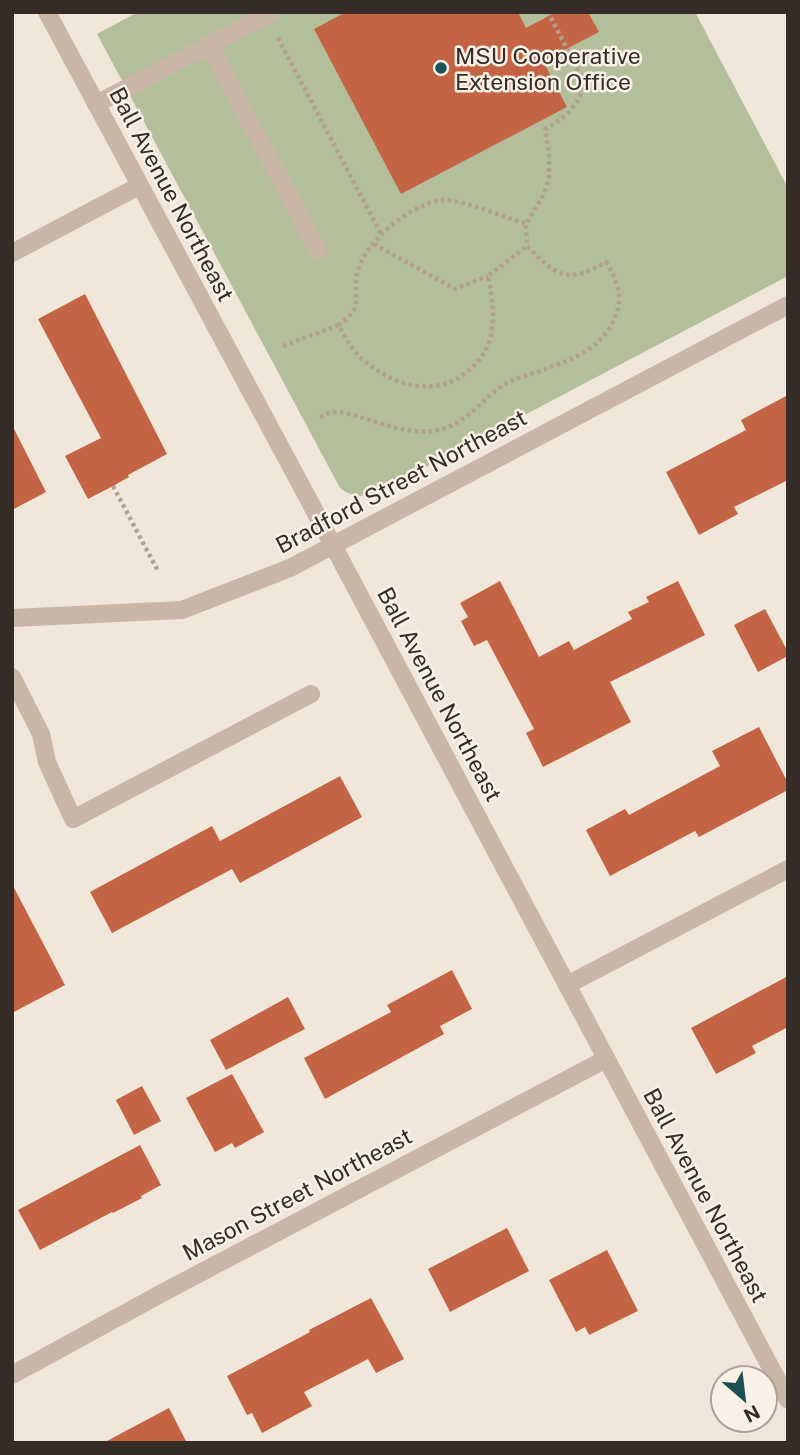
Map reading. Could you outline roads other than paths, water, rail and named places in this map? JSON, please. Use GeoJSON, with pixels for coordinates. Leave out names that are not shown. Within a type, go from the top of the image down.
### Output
{"type":"FeatureCollection","features":[{"type":"Feature","properties":{"kind":"street","name":"Ball Avenue Northeast"},"geometry":{"type":"LineString","coordinates":[[47,12],[788,1400]]}},
{"type":"Feature","properties":{"kind":"street"},"geometry":{"type":"LineString","coordinates":[[96,104],[269,14]]}},
{"type":"Feature","properties":{"kind":"street"},"geometry":{"type":"LineString","coordinates":[[209,45],[318,250]]}},
{"type":"Feature","properties":{"kind":"street"},"geometry":{"type":"LineString","coordinates":[[12,253],[139,186]]}},
{"type":"Feature","properties":{"kind":"street","name":"Bradford Street Northeast"},"geometry":{"type":"LineString","coordinates":[[12,618],[182,610],[290,568],[788,305]]}},
{"type":"Feature","properties":{"kind":"street"},"geometry":{"type":"LineString","coordinates":[[12,677],[41,734],[47,762],[73,819],[311,694]]}},
{"type":"Feature","properties":{"kind":"street"},"geometry":{"type":"LineString","coordinates":[[567,985],[788,869]]}},
{"type":"Feature","properties":{"kind":"street","name":"Mason Street Northeast"},"geometry":{"type":"LineString","coordinates":[[12,1375],[606,1059]]}},
{"type":"Feature","properties":{"kind":"place","name":"MSU Cooperative Extension Office"},"geometry":{"type":"Point","coordinates":[441,68]}}]}
